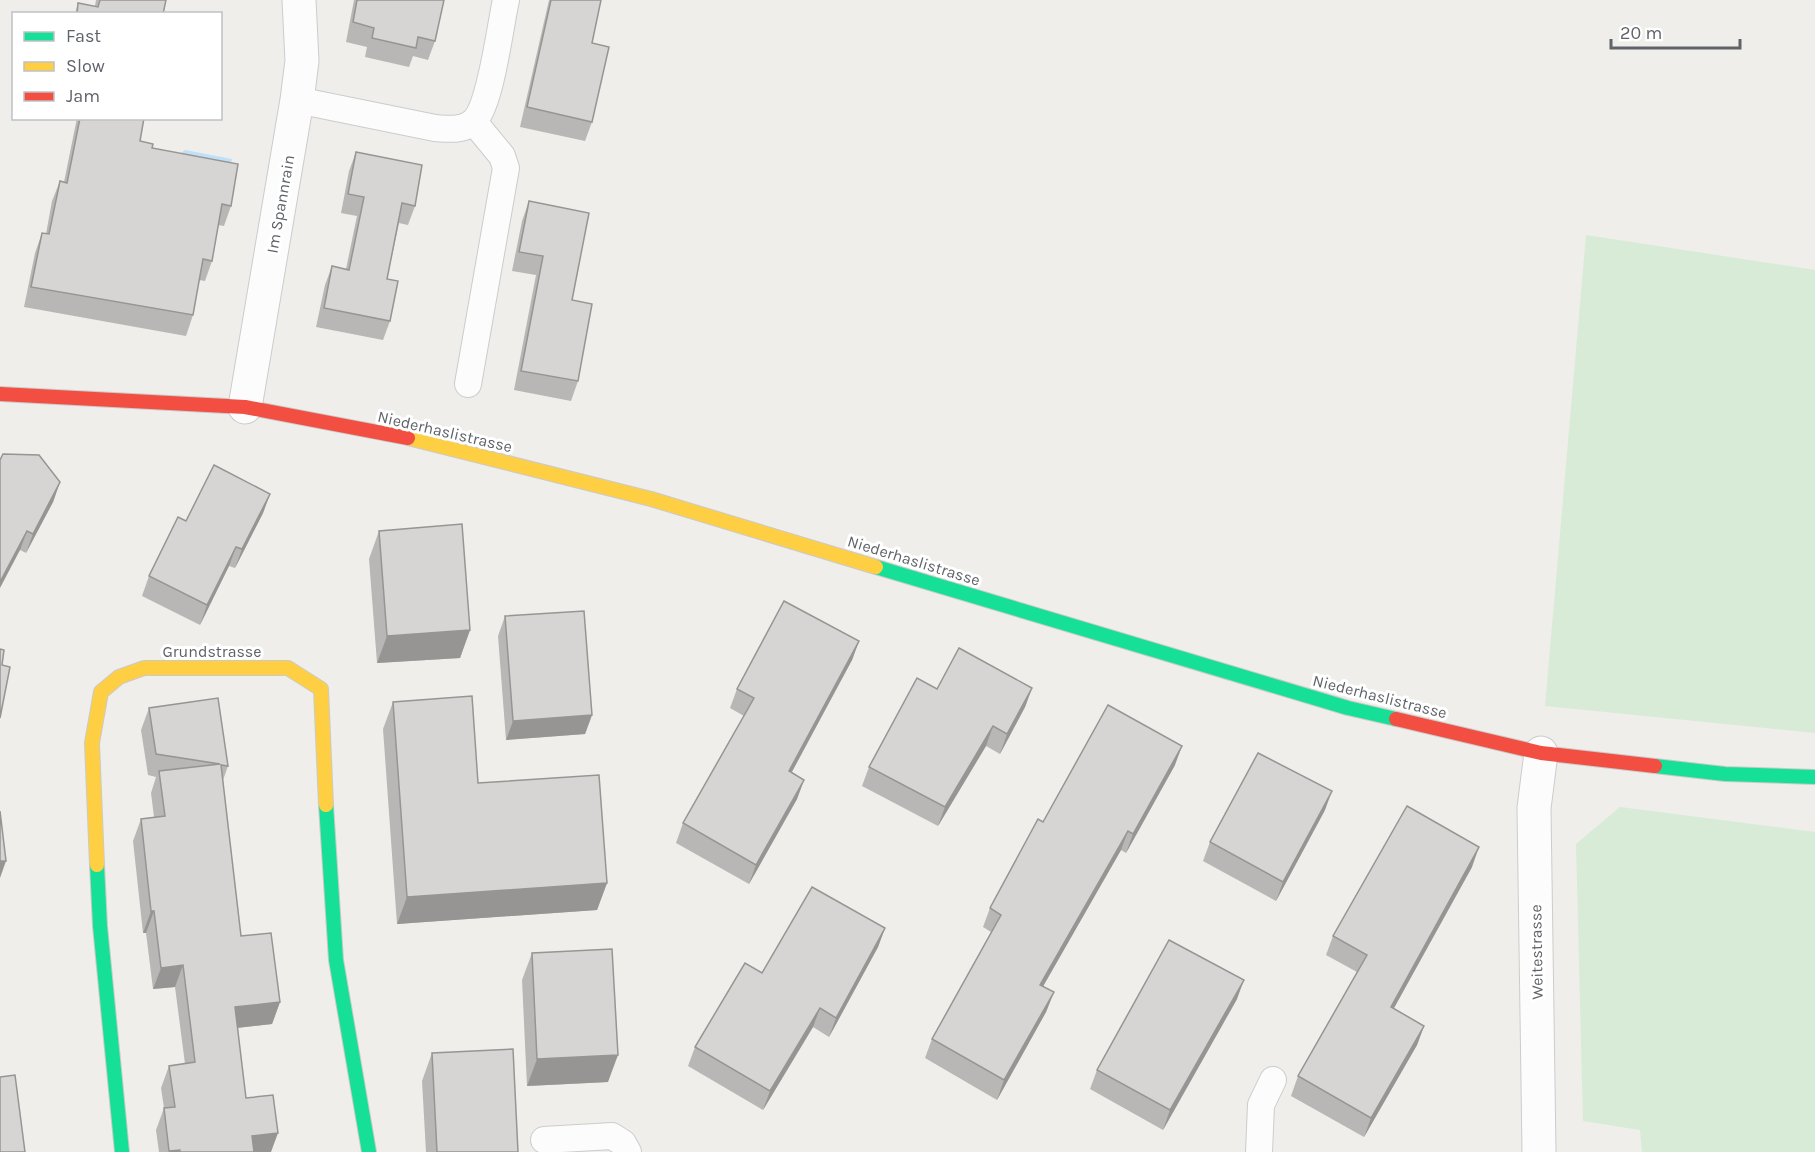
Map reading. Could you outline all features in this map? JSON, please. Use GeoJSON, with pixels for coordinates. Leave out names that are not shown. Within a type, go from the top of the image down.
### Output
{"type":"FeatureCollection","features":[{"type":"Feature","properties":{"kind":"street","name":"Im Spannrain"},"geometry":{"type":"LineString","coordinates":[[245,407],[297,100],[302,61],[299,0]]}},
{"type":"Feature","properties":{"kind":"street","name":"Niederhaslistrasse"},"geometry":{"type":"LineString","coordinates":[[0,394],[245,407],[434,443],[651,499],[1348,708],[1541,753],[1725,774],[1815,777]]}},
{"type":"Feature","properties":{"kind":"street","name":"Grundstrasse"},"geometry":{"type":"LineString","coordinates":[[122,1152],[100,926],[92,743],[101,692],[119,677],[144,668],[288,668],[321,689],[336,960],[369,1152]]}},
{"type":"Feature","properties":{"kind":"street","name":"Weitestrasse"},"geometry":{"type":"LineString","coordinates":[[1539,1152],[1534,808],[1541,753]]}},
{"type":"Feature","properties":{"kind":"lane"},"geometry":{"type":"LineString","coordinates":[[297,100],[435,128],[454,130],[474,122],[484,105],[506,0]]}},
{"type":"Feature","properties":{"kind":"lane"},"geometry":{"type":"LineString","coordinates":[[468,384],[506,168],[502,156],[474,122]]}},
{"type":"Feature","properties":{"kind":"lane"},"geometry":{"type":"LineString","coordinates":[[1259,1152],[1261,1105],[1273,1080]]}},
{"type":"Feature","properties":{"kind":"lane"},"geometry":{"type":"LineString","coordinates":[[544,1140],[612,1136],[623,1143],[628,1152]]}},
{"type":"Feature","properties":{"kind":"green space"},"geometry":{"type":"Polygon","coordinates":[[[1586,235],[1815,270],[1815,733],[1545,706],[1586,235]]]}},
{"type":"Feature","properties":{"kind":"green space"},"geometry":{"type":"Polygon","coordinates":[[[1620,807],[1815,832],[1815,1152],[1642,1152],[1640,1130],[1583,1121],[1576,844],[1620,807]]]}},
{"type":"Feature","properties":{"kind":"water"},"geometry":{"type":"Polygon","coordinates":[[[185,150],[232,159],[227,181],[174,158],[185,150]]]}},
{"type":"Feature","properties":{"kind":"building"},"geometry":{"type":"Polygon","coordinates":[[[100,0],[166,0],[163,12],[77,12],[78,3],[98,7],[100,0]]]}},
{"type":"Feature","properties":{"kind":"building"},"geometry":{"type":"Polygon","coordinates":[[[357,0],[444,0],[435,41],[418,37],[416,48],[372,38],[374,28],[353,22],[357,0]]]}},
{"type":"Feature","properties":{"kind":"building"},"geometry":{"type":"Polygon","coordinates":[[[551,0],[601,0],[592,43],[609,47],[592,122],[527,107],[551,0]]]}},
{"type":"Feature","properties":{"kind":"building"},"geometry":{"type":"Polygon","coordinates":[[[80,120],[144,120],[140,141],[153,144],[152,148],[238,164],[231,206],[222,204],[212,261],[203,259],[193,315],[31,287],[42,233],[49,234],[60,181],[67,183],[80,120]]]}},
{"type":"Feature","properties":{"kind":"building"},"geometry":{"type":"Polygon","coordinates":[[[356,152],[422,165],[415,206],[402,203],[387,279],[398,281],[390,321],[324,308],[332,266],[349,270],[364,197],[348,194],[356,152]]]}},
{"type":"Feature","properties":{"kind":"building"},"geometry":{"type":"Polygon","coordinates":[[[529,201],[589,213],[572,300],[592,304],[578,381],[521,371],[543,256],[519,252],[529,201]]]}},
{"type":"Feature","properties":{"kind":"building"},"geometry":{"type":"Polygon","coordinates":[[[3,454],[39,455],[60,482],[33,534],[27,531],[0,582],[0,460],[3,454]]]}},
{"type":"Feature","properties":{"kind":"building"},"geometry":{"type":"Polygon","coordinates":[[[214,465],[270,494],[242,549],[236,547],[207,605],[149,576],[178,517],[186,521],[214,465]]]}},
{"type":"Feature","properties":{"kind":"building"},"geometry":{"type":"Polygon","coordinates":[[[462,524],[470,630],[387,636],[379,531],[462,524]]]}},
{"type":"Feature","properties":{"kind":"building"},"geometry":{"type":"Polygon","coordinates":[[[784,601],[859,641],[789,771],[804,780],[756,865],[683,823],[754,698],[737,689],[784,601]]]}},
{"type":"Feature","properties":{"kind":"building"},"geometry":{"type":"Polygon","coordinates":[[[584,611],[592,715],[513,721],[505,616],[584,611]]]}},
{"type":"Feature","properties":{"kind":"building"},"geometry":{"type":"Polygon","coordinates":[[[959,648],[1032,688],[1007,734],[993,726],[945,807],[869,767],[917,678],[937,689],[959,648]]]}},
{"type":"Feature","properties":{"kind":"building"},"geometry":{"type":"Polygon","coordinates":[[[0,649],[4,650],[2,665],[10,667],[0,718],[0,649]]]}},
{"type":"Feature","properties":{"kind":"building"},"geometry":{"type":"Polygon","coordinates":[[[472,696],[478,783],[599,775],[607,883],[407,897],[393,702],[472,696]]]}},
{"type":"Feature","properties":{"kind":"building"},"geometry":{"type":"Polygon","coordinates":[[[218,698],[228,766],[221,765],[241,936],[271,933],[280,1002],[235,1007],[246,1098],[273,1095],[278,1133],[252,1136],[254,1152],[169,1151],[164,1108],[175,1107],[169,1066],[195,1062],[183,965],[161,968],[154,911],[151,911],[141,819],[165,816],[159,771],[220,764],[156,754],[149,708],[218,698]]]}},
{"type":"Feature","properties":{"kind":"building"},"geometry":{"type":"Polygon","coordinates":[[[1108,705],[1182,746],[1133,834],[1128,831],[1040,985],[1054,992],[1004,1080],[932,1039],[1001,915],[990,908],[1038,819],[1043,822],[1108,705]]]}},
{"type":"Feature","properties":{"kind":"building"},"geometry":{"type":"Polygon","coordinates":[[[1258,753],[1332,791],[1283,882],[1210,842],[1258,753]]]}},
{"type":"Feature","properties":{"kind":"building"},"geometry":{"type":"Polygon","coordinates":[[[1407,806],[1479,847],[1391,1007],[1424,1026],[1371,1118],[1298,1076],[1367,955],[1333,936],[1407,806]]]}},
{"type":"Feature","properties":{"kind":"building"},"geometry":{"type":"Polygon","coordinates":[[[0,811],[6,861],[0,861],[0,811]]]}},
{"type":"Feature","properties":{"kind":"building"},"geometry":{"type":"Polygon","coordinates":[[[812,887],[885,928],[836,1018],[820,1008],[770,1091],[695,1047],[745,963],[762,973],[812,887]]]}},
{"type":"Feature","properties":{"kind":"building"},"geometry":{"type":"Polygon","coordinates":[[[1169,940],[1244,980],[1170,1110],[1097,1070],[1169,940]]]}},
{"type":"Feature","properties":{"kind":"building"},"geometry":{"type":"Polygon","coordinates":[[[612,949],[618,1055],[537,1059],[532,953],[612,949]]]}},
{"type":"Feature","properties":{"kind":"building"},"geometry":{"type":"Polygon","coordinates":[[[513,1049],[518,1152],[437,1152],[432,1053],[513,1049]]]}},
{"type":"Feature","properties":{"kind":"building"},"geometry":{"type":"Polygon","coordinates":[[[15,1075],[25,1152],[0,1152],[0,1077],[15,1075]]]}},
{"type":"Feature","properties":{"kind":"traffic: fast"},"geometry":{"type":"LineString","coordinates":[[876,567],[1348,708],[1396,719]]}},
{"type":"Feature","properties":{"kind":"traffic: fast"},"geometry":{"type":"LineString","coordinates":[[1655,766],[1725,774],[1815,777]]}},
{"type":"Feature","properties":{"kind":"traffic: fast"},"geometry":{"type":"LineString","coordinates":[[326,805],[336,960],[369,1152]]}},
{"type":"Feature","properties":{"kind":"traffic: fast"},"geometry":{"type":"LineString","coordinates":[[97,865],[100,926],[122,1152]]}},
{"type":"Feature","properties":{"kind":"traffic: slow"},"geometry":{"type":"LineString","coordinates":[[408,438],[651,499],[876,567]]}},
{"type":"Feature","properties":{"kind":"traffic: slow"},"geometry":{"type":"LineString","coordinates":[[97,865],[92,743],[101,692],[119,677],[144,668],[288,668],[321,689],[326,805]]}},
{"type":"Feature","properties":{"kind":"traffic: jam"},"geometry":{"type":"LineString","coordinates":[[0,394],[245,407],[408,438]]}},
{"type":"Feature","properties":{"kind":"traffic: jam"},"geometry":{"type":"LineString","coordinates":[[1396,719],[1541,753],[1655,766]]}}]}
